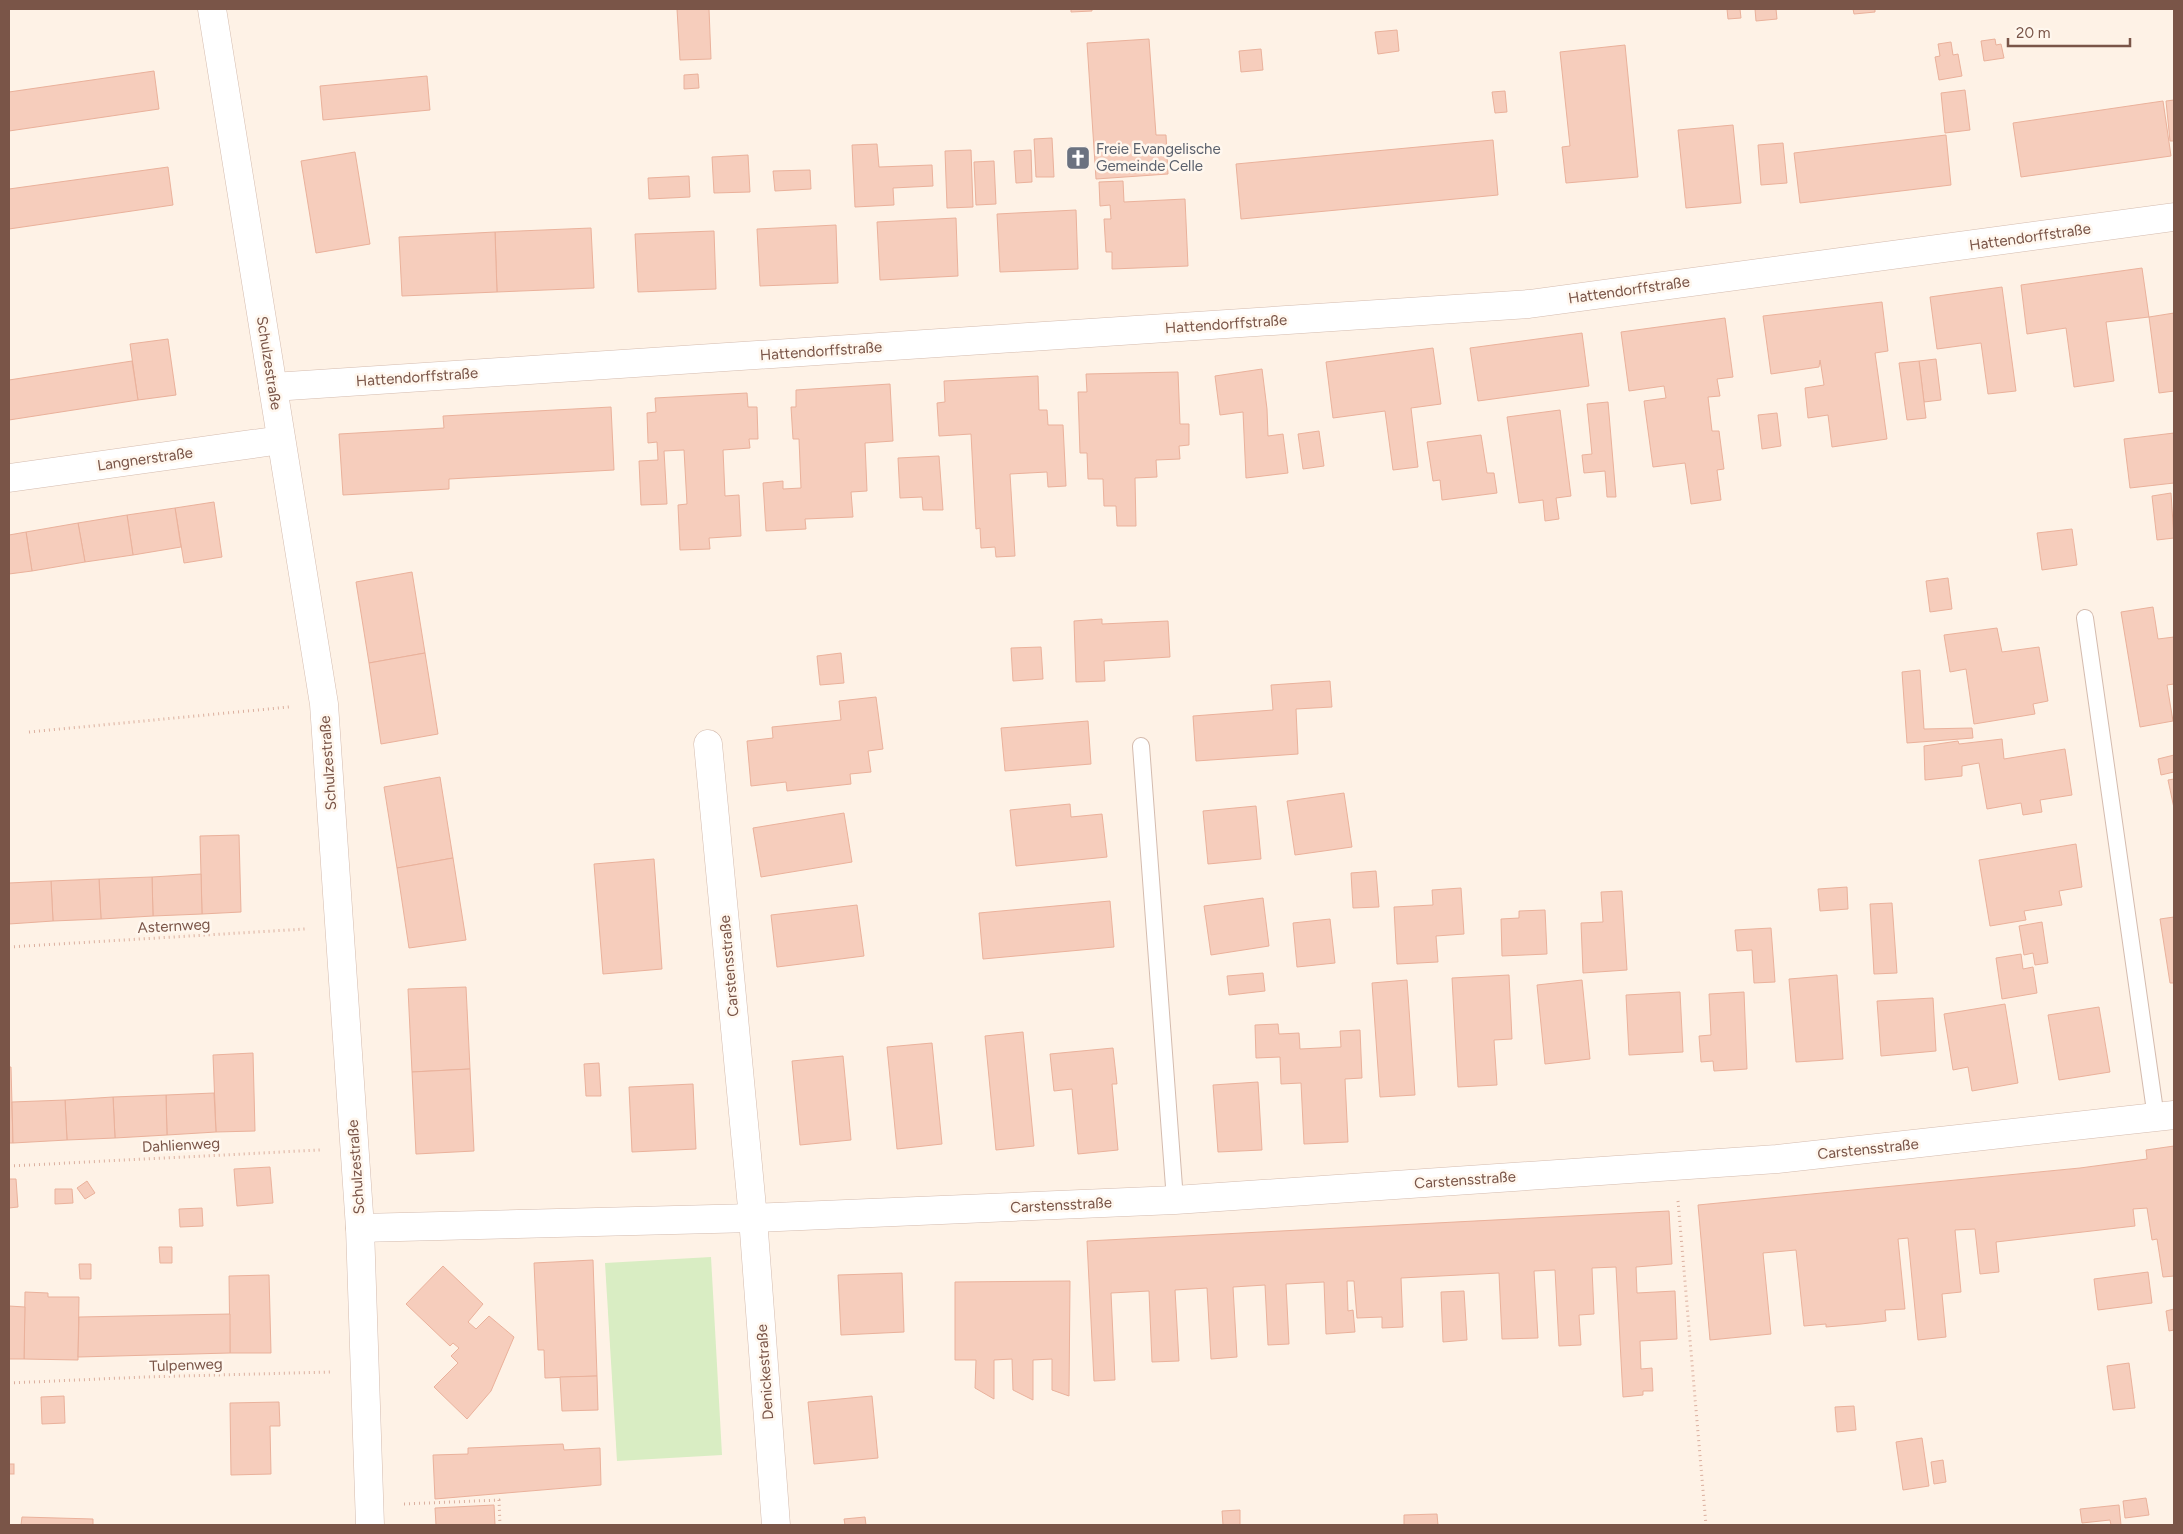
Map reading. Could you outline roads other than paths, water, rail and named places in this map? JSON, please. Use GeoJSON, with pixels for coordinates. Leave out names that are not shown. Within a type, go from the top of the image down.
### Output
{"type":"FeatureCollection","features":[{"type":"Feature","properties":{"kind":"street","name":"Schulzestraße"},"geometry":{"type":"LineString","coordinates":[[212,9],[324,704],[360,1228],[370,1515]]}},
{"type":"Feature","properties":{"kind":"street","name":"Hattendorffstraße"},"geometry":{"type":"LineString","coordinates":[[273,387],[1529,304],[2174,217]]}},
{"type":"Feature","properties":{"kind":"street","name":"Langnerstraße"},"geometry":{"type":"LineString","coordinates":[[9,478],[281,440]]}},
{"type":"Feature","properties":{"kind":"street","name":"Carstensstraße"},"geometry":{"type":"LineString","coordinates":[[708,744],[753,1218]]}},
{"type":"Feature","properties":{"kind":"street","name":"Carstensstraße"},"geometry":{"type":"LineString","coordinates":[[360,1228],[753,1218],[1175,1200],[1777,1159],[2165,1117]]}},
{"type":"Feature","properties":{"kind":"street","name":"Denickestraße"},"geometry":{"type":"LineString","coordinates":[[753,1218],[776,1525]]}},
{"type":"Feature","properties":{"kind":"lane"},"geometry":{"type":"LineString","coordinates":[[2085,618],[2165,1117]]}},
{"type":"Feature","properties":{"kind":"lane"},"geometry":{"type":"LineString","coordinates":[[1141,746],[1175,1200]]}},
{"type":"Feature","properties":{"kind":"place","name":"Freie Evangelische Gemeinde Celle"},"geometry":{"type":"Point","coordinates":[1078,158]}}]}
